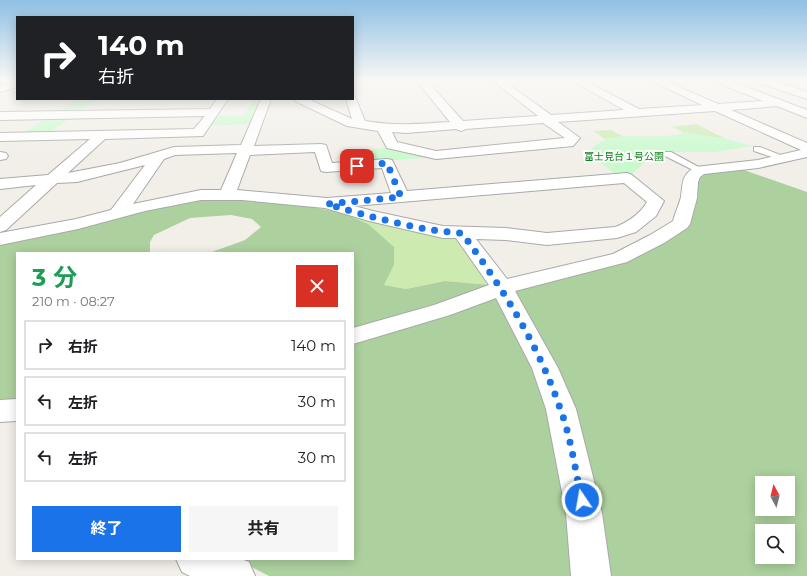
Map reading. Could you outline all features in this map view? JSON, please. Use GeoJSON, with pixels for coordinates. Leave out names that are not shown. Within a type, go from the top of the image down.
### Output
{"type":"FeatureCollection","features":[{"type":"Feature","properties":{"kind":"street"},"geometry":{"type":"LineString","coordinates":[[0,137],[198,132],[218,107]]}},
{"type":"Feature","properties":{"kind":"street"},"geometry":{"type":"LineString","coordinates":[[227,195],[263,107]]}},
{"type":"Feature","properties":{"kind":"street"},"geometry":{"type":"LineString","coordinates":[[315,107],[334,116],[360,125],[406,129],[717,107],[807,148]]}},
{"type":"Feature","properties":{"kind":"street"},"geometry":{"type":"LineString","coordinates":[[354,107],[360,125]]}},
{"type":"Feature","properties":{"kind":"street"},"geometry":{"type":"LineString","coordinates":[[444,107],[461,126]]}},
{"type":"Feature","properties":{"kind":"street"},"geometry":{"type":"LineString","coordinates":[[384,128],[392,145],[436,155],[568,143],[573,138],[532,107]]}},
{"type":"Feature","properties":{"kind":"street"},"geometry":{"type":"LineString","coordinates":[[626,107],[637,113]]}},
{"type":"Feature","properties":{"kind":"street"},"geometry":{"type":"LineString","coordinates":[[788,107],[807,114]]}},
{"type":"Feature","properties":{"kind":"street"},"geometry":{"type":"LineString","coordinates":[[0,116],[214,112]]}},
{"type":"Feature","properties":{"kind":"street"},"geometry":{"type":"LineString","coordinates":[[0,226],[102,135]]}},
{"type":"Feature","properties":{"kind":"street"},"geometry":{"type":"LineString","coordinates":[[0,184],[51,180],[104,171],[174,151],[321,148],[326,168],[387,163],[401,197]]}},
{"type":"Feature","properties":{"kind":"street"},"geometry":{"type":"LineString","coordinates":[[354,336],[436,312],[502,288],[620,258],[672,231],[681,224],[689,198],[690,182],[694,175],[700,170],[744,166],[807,153]]}},
{"type":"Feature","properties":{"kind":"street"},"geometry":{"type":"LineString","coordinates":[[117,214],[159,156]]}},
{"type":"Feature","properties":{"kind":"street"},"geometry":{"type":"LineString","coordinates":[[788,157],[807,159]]}},
{"type":"Feature","properties":{"kind":"street"},"geometry":{"type":"LineString","coordinates":[[0,239],[78,224],[170,200],[201,195],[227,195],[327,204],[627,178],[656,201],[650,212],[629,228],[617,232],[547,239],[506,234],[443,232],[369,216],[327,204]]}},
{"type":"Feature","properties":{"kind":"street"},"geometry":{"type":"LineString","coordinates":[[462,233],[502,288],[544,368],[561,409],[584,513],[591,576]]}},
{"type":"Feature","properties":{"kind":"street"},"geometry":{"type":"LineString","coordinates":[[597,233],[634,251]]}},
{"type":"Feature","properties":{"kind":"street"},"geometry":{"type":"LineString","coordinates":[[0,411],[16,410]]}},
{"type":"Feature","properties":{"kind":"street"},"geometry":{"type":"LineString","coordinates":[[197,560],[235,576]]}},
{"type":"Feature","properties":{"kind":"lane"},"geometry":{"type":"LineString","coordinates":[[757,149],[788,157]]}},
{"type":"Feature","properties":{"kind":"lane"},"geometry":{"type":"LineString","coordinates":[[668,154],[700,170]]}},
{"type":"Feature","properties":{"kind":"green space"},"geometry":{"type":"Polygon","coordinates":[[[65,107],[87,107],[78,113],[55,113],[65,107]]]}},
{"type":"Feature","properties":{"kind":"green space"},"geometry":{"type":"Polygon","coordinates":[[[249,107],[257,107],[249,124],[210,126],[217,116],[244,115],[249,107]]]}},
{"type":"Feature","properties":{"kind":"green space"},"geometry":{"type":"Polygon","coordinates":[[[50,116],[73,116],[48,134],[22,134],[50,116]]]}},
{"type":"Feature","properties":{"kind":"green space"},"geometry":{"type":"Polygon","coordinates":[[[696,124],[726,139],[685,133],[672,127],[696,124]]]}},
{"type":"Feature","properties":{"kind":"green space"},"geometry":{"type":"Polygon","coordinates":[[[611,130],[624,137],[605,139],[593,131],[611,130]]]}},
{"type":"Feature","properties":{"kind":"green space","name":"富士見台１号公園"},"geometry":{"type":"Polygon","coordinates":[[[686,132],[726,139],[753,146],[715,152],[665,152],[647,160],[632,174],[617,175],[586,152],[604,140],[617,137],[667,136],[686,132]]]}},
{"type":"Feature","properties":{"kind":"green space"},"geometry":{"type":"Polygon","coordinates":[[[393,147],[433,157],[369,162],[364,150],[393,147]]]}},
{"type":"Feature","properties":{"kind":"green space"},"geometry":{"type":"Polygon","coordinates":[[[738,168],[807,192],[807,576],[604,576],[512,288],[624,262],[677,235],[689,224],[692,182],[702,172],[738,168]]]}},
{"type":"Feature","properties":{"kind":"green space"},"geometry":{"type":"Polygon","coordinates":[[[208,199],[313,207],[342,213],[368,224],[394,247],[394,265],[384,285],[406,289],[445,281],[490,285],[489,287],[354,332],[354,252],[212,252],[245,240],[261,227],[252,219],[231,215],[190,218],[154,235],[150,242],[150,252],[16,252],[16,403],[0,403],[0,243],[87,227],[138,212],[208,199]]]}},
{"type":"Feature","properties":{"kind":"green space"},"geometry":{"type":"Polygon","coordinates":[[[342,213],[439,236],[459,237],[490,285],[445,281],[406,289],[383,285],[394,265],[342,213]]]}},
{"type":"Feature","properties":{"kind":"green space"},"geometry":{"type":"Polygon","coordinates":[[[498,293],[546,398],[578,576],[269,576],[238,560],[354,560],[354,342],[498,293]]]}},
{"type":"Feature","properties":{"kind":"route"},"geometry":{"type":"LineString","coordinates":[[357,166],[387,163],[401,197],[327,204],[369,216],[443,232],[462,233],[502,288],[525,329],[544,368],[561,409],[582,500]]}}]}
